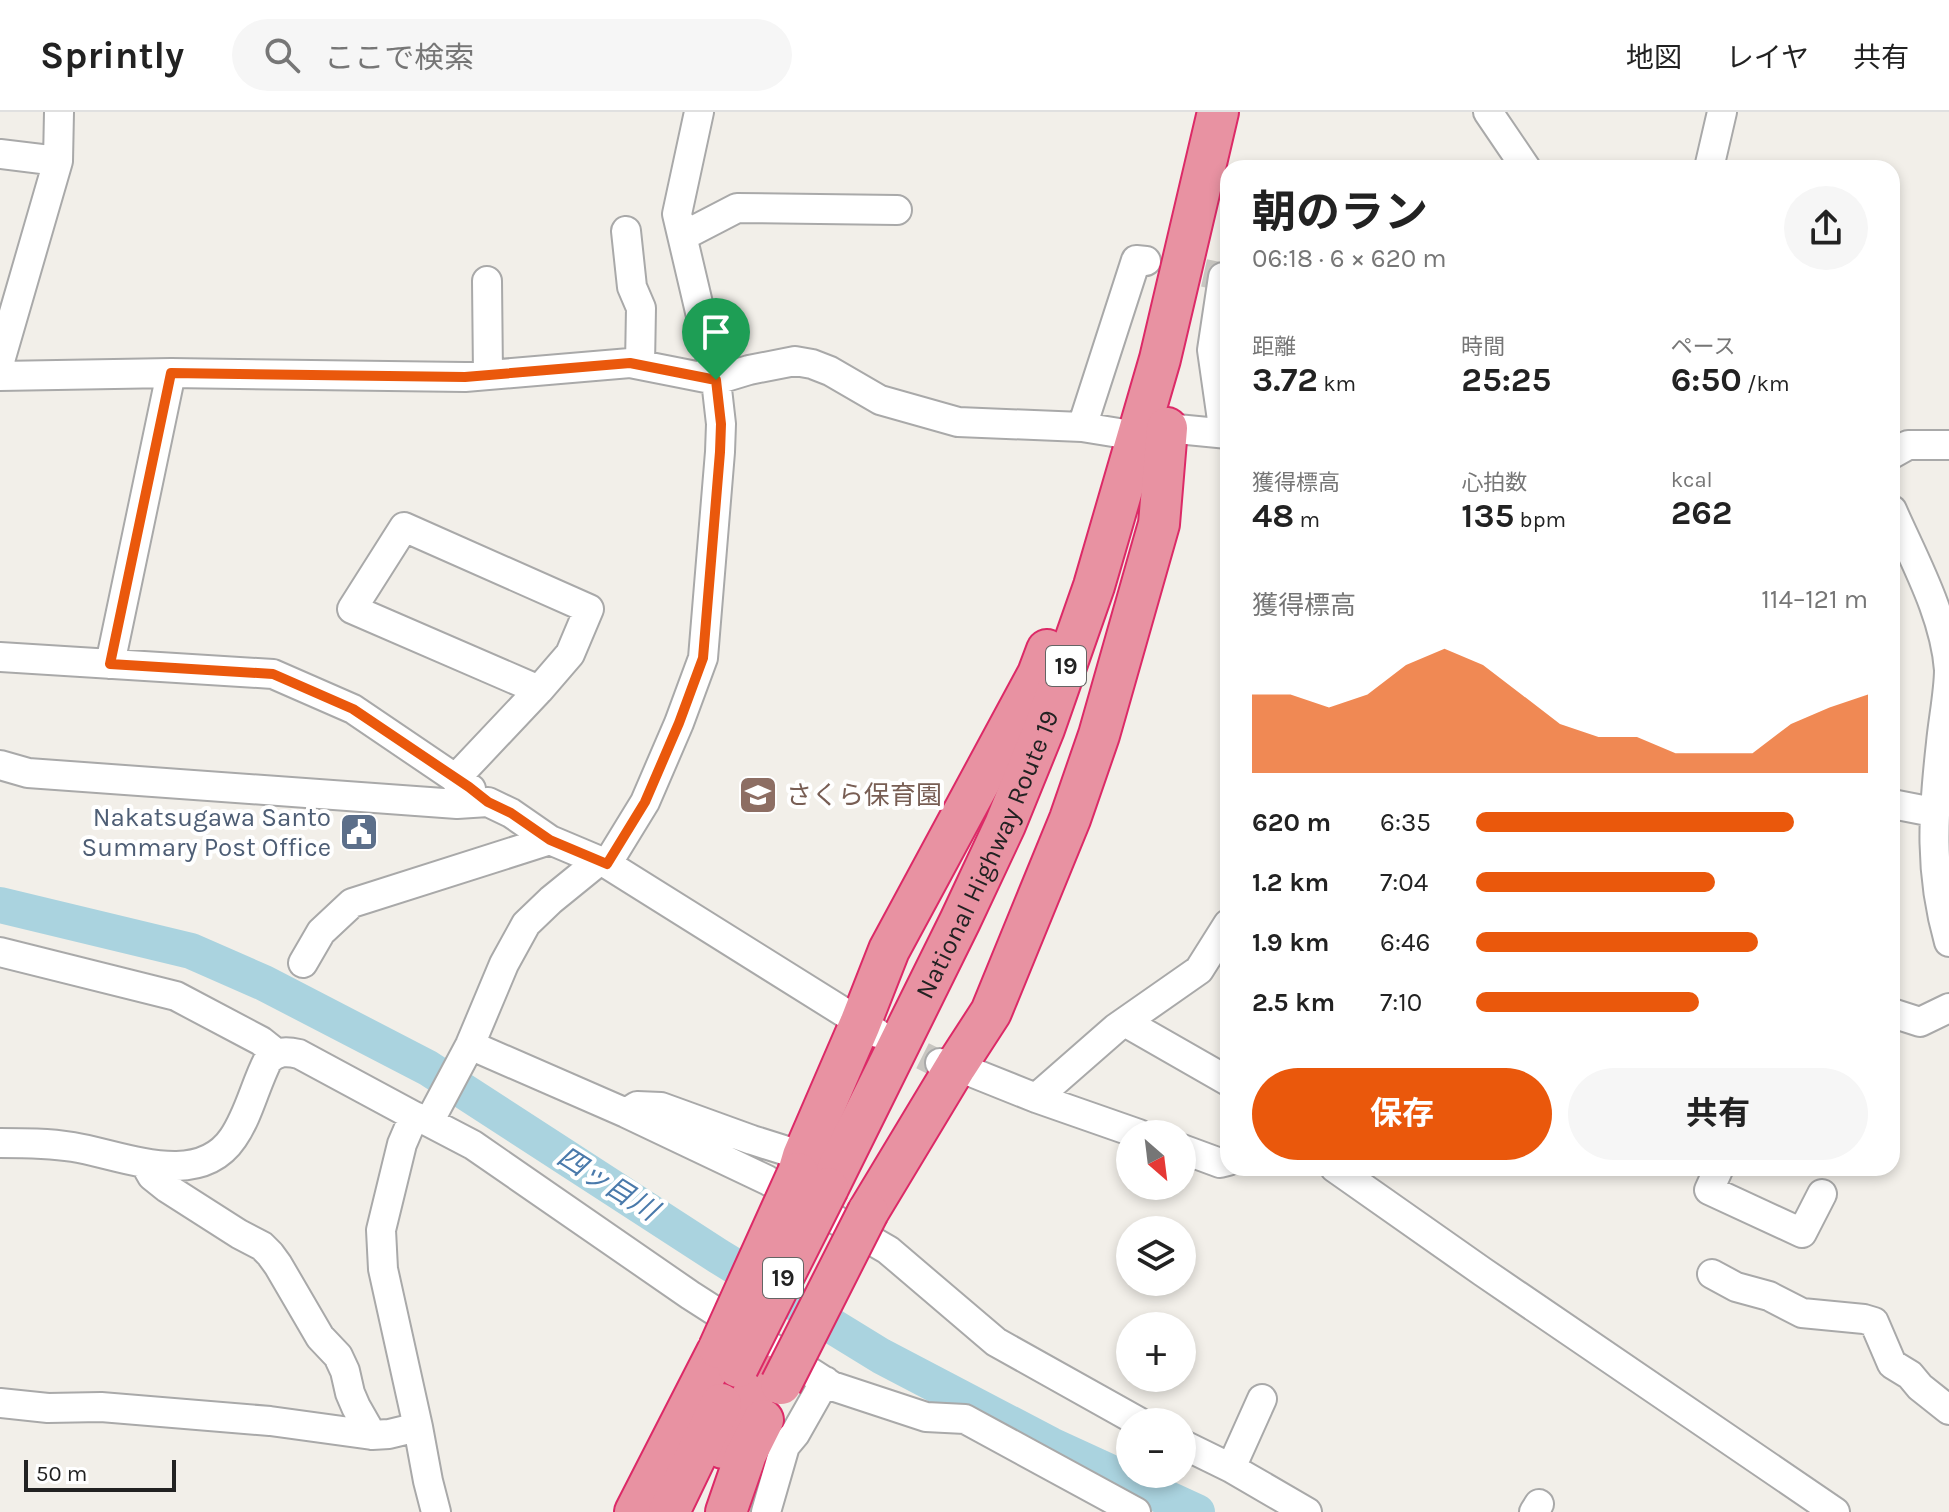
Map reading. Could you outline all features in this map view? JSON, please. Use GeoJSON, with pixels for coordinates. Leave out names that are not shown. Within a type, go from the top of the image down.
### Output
{"type":"FeatureCollection","features":[{"type":"Feature","properties":{"kind":"highway","name":"National Highway Route 19"},"geometry":{"type":"LineString","coordinates":[[697,1512],[750,1370],[829,1187],[960,921],[1005,825],[1044,729],[1094,586],[1160,359],[1218,112]]}},
{"type":"Feature","properties":{"kind":"highway"},"geometry":{"type":"LineString","coordinates":[[1234,160],[1245,112]]}},
{"type":"Feature","properties":{"kind":"highway","name":"National Highway Route 19"},"geometry":{"type":"LineString","coordinates":[[829,1187],[1011,875],[1080,706],[1167,428],[1220,215]]}},
{"type":"Feature","properties":{"kind":"highway","name":"19"},"geometry":{"type":"LineString","coordinates":[[829,1187],[889,950],[1038,674],[1064,604],[1101,430],[1160,359]]}},
{"type":"Feature","properties":{"kind":"highway","name":"19"},"geometry":{"type":"LineString","coordinates":[[829,1187],[991,1012],[1070,819],[1099,735],[1159,524],[1167,428]]}},
{"type":"Feature","properties":{"kind":"highway","name":"National Highway Route 19"},"geometry":{"type":"LineString","coordinates":[[669,1512],[750,1370]]}},
{"type":"Feature","properties":{"kind":"highway","name":"19"},"geometry":{"type":"LineString","coordinates":[[635,1512],[750,1370]]}},
{"type":"Feature","properties":{"kind":"highway","name":"19"},"geometry":{"type":"LineString","coordinates":[[726,1512],[746,1454],[750,1370]]}},
{"type":"Feature","properties":{"kind":"street"},"geometry":{"type":"LineString","coordinates":[[0,361],[59,112]]}},
{"type":"Feature","properties":{"kind":"street"},"geometry":{"type":"LineString","coordinates":[[436,1512],[383,1269],[381,1230],[402,1144],[427,1115],[468,1048],[504,964],[526,924],[551,900],[603,863],[645,802],[703,658],[721,424],[716,380],[677,214],[699,112]]}},
{"type":"Feature","properties":{"kind":"street"},"geometry":{"type":"LineString","coordinates":[[1488,112],[1521,160]]}},
{"type":"Feature","properties":{"kind":"street"},"geometry":{"type":"LineString","coordinates":[[1711,160],[1722,112]]}},
{"type":"Feature","properties":{"kind":"street"},"geometry":{"type":"LineString","coordinates":[[0,154],[48,160]]}},
{"type":"Feature","properties":{"kind":"street"},"geometry":{"type":"LineString","coordinates":[[683,236],[737,208],[897,210]]}},
{"type":"Feature","properties":{"kind":"street"},"geometry":{"type":"LineString","coordinates":[[626,231],[632,287],[641,308],[640,364]]}},
{"type":"Feature","properties":{"kind":"street"},"geometry":{"type":"LineString","coordinates":[[0,376],[171,373],[465,377],[630,363],[716,380],[795,361],[830,371],[880,400],[958,422],[1101,430],[1136,260],[1146,261]]}},
{"type":"Feature","properties":{"kind":"street"},"geometry":{"type":"LineString","coordinates":[[487,281],[488,375]]}},
{"type":"Feature","properties":{"kind":"street"},"geometry":{"type":"LineString","coordinates":[[1220,297],[1212,350],[1220,398]]}},
{"type":"Feature","properties":{"kind":"street"},"geometry":{"type":"LineString","coordinates":[[110,664],[171,373]]}},
{"type":"Feature","properties":{"kind":"street"},"geometry":{"type":"LineString","coordinates":[[1167,428],[1220,433]]}},
{"type":"Feature","properties":{"kind":"street"},"geometry":{"type":"LineString","coordinates":[[1900,450],[1908,445],[1949,445]]}},
{"type":"Feature","properties":{"kind":"street"},"geometry":{"type":"LineString","coordinates":[[455,779],[539,690],[570,654],[589,609],[404,527],[352,609],[539,690]]}},
{"type":"Feature","properties":{"kind":"street"},"geometry":{"type":"LineString","coordinates":[[1900,528],[1940,621],[1949,671],[1933,812],[1934,869],[1949,942]]}},
{"type":"Feature","properties":{"kind":"street"},"geometry":{"type":"LineString","coordinates":[[0,657],[273,674],[353,709],[488,802],[511,813],[550,840],[603,863],[869,1028]]}},
{"type":"Feature","properties":{"kind":"street"},"geometry":{"type":"LineString","coordinates":[[0,765],[28,773],[457,804],[488,802]]}},
{"type":"Feature","properties":{"kind":"street"},"geometry":{"type":"LineString","coordinates":[[1900,806],[1933,812]]}},
{"type":"Feature","properties":{"kind":"street"},"geometry":{"type":"LineString","coordinates":[[303,963],[321,932],[352,903],[550,840]]}},
{"type":"Feature","properties":{"kind":"street"},"geometry":{"type":"LineString","coordinates":[[1036,1098],[1125,1022],[1199,970],[1220,937]]}},
{"type":"Feature","properties":{"kind":"street"},"geometry":{"type":"LineString","coordinates":[[0,952],[176,996],[261,1041],[276,1053]]}},
{"type":"Feature","properties":{"kind":"street"},"geometry":{"type":"LineString","coordinates":[[1900,1016],[1920,1022],[1949,1008]]}},
{"type":"Feature","properties":{"kind":"street"},"geometry":{"type":"LineString","coordinates":[[1125,1022],[1220,1076]]}},
{"type":"Feature","properties":{"kind":"street"},"geometry":{"type":"LineString","coordinates":[[468,1048],[626,1113],[767,1180],[888,1250],[996,1342],[1116,1409]]}},
{"type":"Feature","properties":{"kind":"street"},"geometry":{"type":"LineString","coordinates":[[0,1143],[43,1143],[107,1153],[149,1164],[181,1166],[208,1159],[232,1140],[268,1060],[276,1053],[299,1054],[427,1115],[690,1295],[832,1386],[926,1417],[965,1419],[1136,1512]]}},
{"type":"Feature","properties":{"kind":"street"},"geometry":{"type":"LineString","coordinates":[[946,1064],[1116,1126]]}},
{"type":"Feature","properties":{"kind":"street"},"geometry":{"type":"LineString","coordinates":[[626,1113],[637,1106],[661,1107],[752,1140],[829,1187]]}},
{"type":"Feature","properties":{"kind":"street"},"geometry":{"type":"LineString","coordinates":[[1196,1154],[1220,1163]]}},
{"type":"Feature","properties":{"kind":"street"},"geometry":{"type":"LineString","coordinates":[[149,1164],[152,1176],[167,1188],[262,1246],[270,1254],[320,1337],[338,1356],[356,1407],[372,1435]]}},
{"type":"Feature","properties":{"kind":"street"},"geometry":{"type":"LineString","coordinates":[[1346,1176],[1835,1512]]}},
{"type":"Feature","properties":{"kind":"street"},"geometry":{"type":"LineString","coordinates":[[1715,1176],[1709,1190],[1802,1233],[1822,1194]]}},
{"type":"Feature","properties":{"kind":"street"},"geometry":{"type":"LineString","coordinates":[[1712,1274],[1736,1287],[1769,1296],[1802,1313],[1874,1322],[1892,1364],[1910,1375],[1949,1410]]}},
{"type":"Feature","properties":{"kind":"street"},"geometry":{"type":"LineString","coordinates":[[766,1512],[785,1446],[825,1381]]}},
{"type":"Feature","properties":{"kind":"street"},"geometry":{"type":"LineString","coordinates":[[1231,1468],[1262,1399]]}},
{"type":"Feature","properties":{"kind":"street"},"geometry":{"type":"LineString","coordinates":[[0,1403],[48,1408],[101,1407],[254,1420],[372,1435],[418,1427]]}},
{"type":"Feature","properties":{"kind":"street"},"geometry":{"type":"LineString","coordinates":[[1196,1451],[1307,1512]]}},
{"type":"Feature","properties":{"kind":"waterway","name":"四ッ目川"},"geometry":{"type":"LineString","coordinates":[[0,905],[191,951],[264,983],[428,1068],[718,1256],[881,1356],[1051,1445],[1197,1512]]}},
{"type":"Feature","properties":{"kind":"tunnel"},"geometry":{"type":"LineString","coordinates":[[1163,264],[1220,276]]}},
{"type":"Feature","properties":{"kind":"tunnel"},"geometry":{"type":"LineString","coordinates":[[885,1037],[937,1063]]}},
{"type":"Feature","properties":{"kind":"place","name":"さくら保育園"},"geometry":{"type":"Point","coordinates":[758,795]}},
{"type":"Feature","properties":{"kind":"place","name":"Nakatsugawa Santo Summary Post Office"},"geometry":{"type":"Point","coordinates":[359,832]}},
{"type":"Feature","properties":{"kind":"route"},"geometry":{"type":"LineString","coordinates":[[630,363],[716,380],[721,424],[720,452],[703,658],[645,802],[607,864],[550,840],[511,813],[488,802],[353,709],[273,674],[110,664],[171,373],[465,377],[630,363]]}}]}
